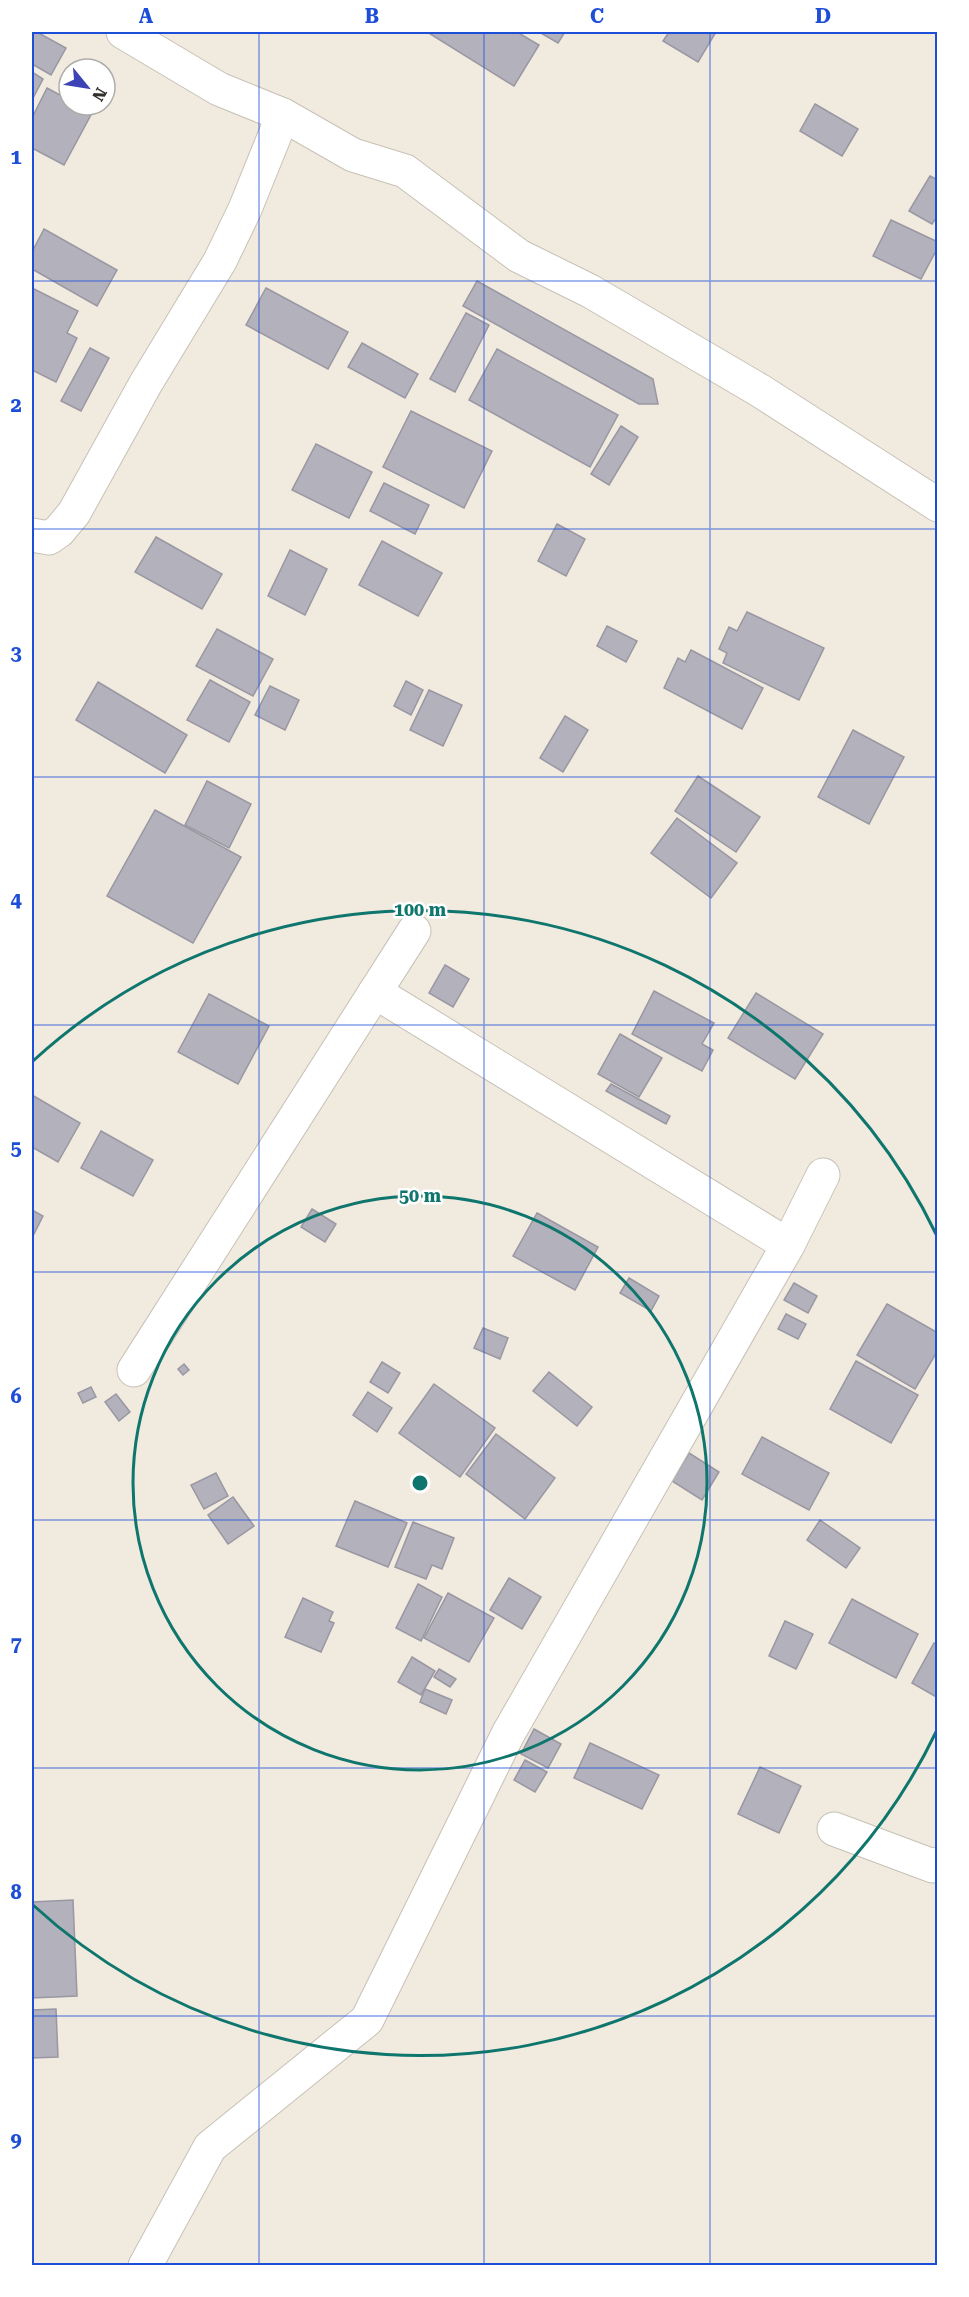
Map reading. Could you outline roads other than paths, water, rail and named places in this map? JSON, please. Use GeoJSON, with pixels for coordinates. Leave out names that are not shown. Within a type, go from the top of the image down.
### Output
{"type":"FeatureCollection","features":[{"type":"Feature","properties":{"kind":"street"},"geometry":{"type":"LineString","coordinates":[[123,32],[219,89],[283,115],[353,154],[405,171],[519,256],[590,291],[759,390],[938,505]]}},
{"type":"Feature","properties":{"kind":"street"},"geometry":{"type":"LineString","coordinates":[[32,535],[49,538],[59,531],[74,513],[146,383],[220,261],[245,209],[283,115]]}},
{"type":"Feature","properties":{"kind":"street"},"geometry":{"type":"LineString","coordinates":[[134,1370],[414,931]]}},
{"type":"Feature","properties":{"kind":"street"},"geometry":{"type":"LineString","coordinates":[[375,992],[788,1245]]}},
{"type":"Feature","properties":{"kind":"street"},"geometry":{"type":"LineString","coordinates":[[145,2265],[210,2147],[367,2020],[508,1734],[788,1245],[823,1175]]}},
{"type":"Feature","properties":{"kind":"street"},"geometry":{"type":"LineString","coordinates":[[834,1829],[933,1866],[938,1864]]}}]}
